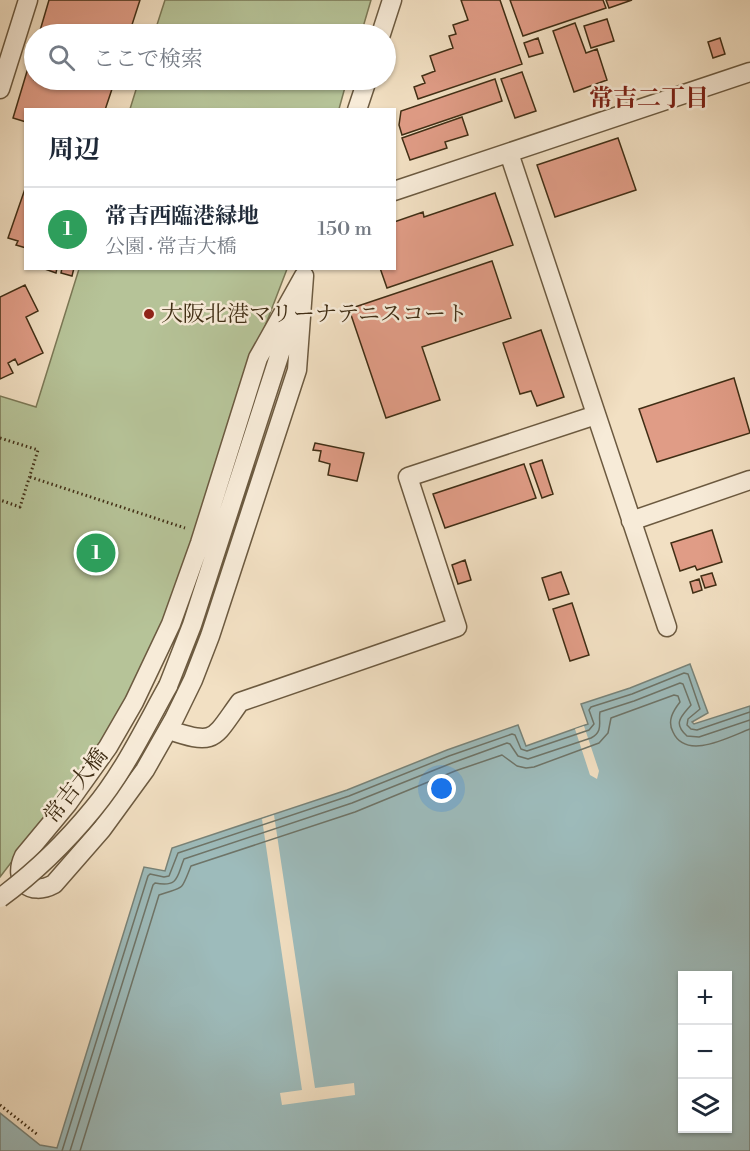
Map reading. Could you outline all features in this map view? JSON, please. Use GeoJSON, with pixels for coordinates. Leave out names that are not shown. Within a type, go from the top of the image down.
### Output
{"type":"FeatureCollection","features":[{"type":"Feature","properties":{"kind":"street"},"geometry":{"type":"LineString","coordinates":[[0,89],[28,0]]}},
{"type":"Feature","properties":{"kind":"street"},"geometry":{"type":"LineString","coordinates":[[384,24],[392,0]]}},
{"type":"Feature","properties":{"kind":"street"},"geometry":{"type":"LineString","coordinates":[[396,189],[750,72]]}},
{"type":"Feature","properties":{"kind":"street"},"geometry":{"type":"LineString","coordinates":[[358,108],[364,90]]}},
{"type":"Feature","properties":{"kind":"street"},"geometry":{"type":"LineString","coordinates":[[509,153],[668,627]]}},
{"type":"Feature","properties":{"kind":"street"},"geometry":{"type":"LineString","coordinates":[[306,272],[297,370],[210,636],[193,680],[169,730],[145,770],[102,829],[54,884],[47,888],[32,888],[24,883],[19,870],[24,856],[68,803],[108,747],[134,702],[171,624],[200,543],[258,358],[306,272]]}},
{"type":"Feature","properties":{"kind":"street","name":"常吉大橋"},"geometry":{"type":"LineString","coordinates":[[0,898],[53,853],[94,808],[127,760],[168,686],[200,603],[306,272]]}},
{"type":"Feature","properties":{"kind":"street"},"geometry":{"type":"LineString","coordinates":[[169,730],[201,740],[210,738],[218,732],[240,702],[457,627],[408,477],[596,415]]}},
{"type":"Feature","properties":{"kind":"street"},"geometry":{"type":"LineString","coordinates":[[631,521],[750,480]]}},
{"type":"Feature","properties":{"kind":"path"},"geometry":{"type":"LineString","coordinates":[[0,438],[38,450],[20,507],[0,500]]}},
{"type":"Feature","properties":{"kind":"path"},"geometry":{"type":"LineString","coordinates":[[30,477],[194,531]]}},
{"type":"Feature","properties":{"kind":"path"},"geometry":{"type":"LineString","coordinates":[[0,1105],[38,1135]]}},
{"type":"Feature","properties":{"kind":"green space"},"geometry":{"type":"Polygon","coordinates":[[[165,0],[371,0],[364,24],[157,24],[165,0]]]}},
{"type":"Feature","properties":{"kind":"green space"},"geometry":{"type":"Polygon","coordinates":[[[136,90],[344,90],[339,108],[130,108],[136,90]]]}},
{"type":"Feature","properties":{"kind":"green space"},"geometry":{"type":"Polygon","coordinates":[[[79,270],[287,270],[264,329],[183,578],[116,726],[0,877],[0,396],[36,407],[79,270]]]}},
{"type":"Feature","properties":{"kind":"water"},"geometry":{"type":"Polygon","coordinates":[[[690,664],[708,713],[692,722],[694,724],[750,706],[750,1151],[0,1151],[0,1113],[40,1145],[57,1148],[144,867],[165,871],[172,848],[347,790],[447,750],[518,725],[526,746],[588,724],[581,704],[630,688],[690,664]]]}},
{"type":"Feature","properties":{"kind":"pier"},"geometry":{"type":"Polygon","coordinates":[[[584,726],[599,771],[597,779],[590,775],[575,729],[584,726]]]}},
{"type":"Feature","properties":{"kind":"pier"},"geometry":{"type":"Polygon","coordinates":[[[274,815],[315,1088],[354,1083],[355,1095],[282,1105],[280,1093],[302,1090],[262,819],[274,815]]]}},
{"type":"Feature","properties":{"kind":"building"},"geometry":{"type":"Polygon","coordinates":[[[49,0],[140,0],[132,24],[42,24],[49,0]]]}},
{"type":"Feature","properties":{"kind":"building"},"geometry":{"type":"Polygon","coordinates":[[[461,0],[500,0],[522,64],[418,99],[414,87],[425,83],[422,76],[435,71],[430,56],[453,48],[449,36],[456,34],[453,25],[468,20],[461,0]]]}},
{"type":"Feature","properties":{"kind":"building"},"geometry":{"type":"Polygon","coordinates":[[[510,0],[603,0],[606,8],[523,36],[510,0]]]}},
{"type":"Feature","properties":{"kind":"building"},"geometry":{"type":"Polygon","coordinates":[[[606,0],[632,0],[609,8],[606,0]]]}},
{"type":"Feature","properties":{"kind":"building"},"geometry":{"type":"Polygon","coordinates":[[[607,19],[614,41],[591,48],[584,26],[607,19]]]}},
{"type":"Feature","properties":{"kind":"building"},"geometry":{"type":"Polygon","coordinates":[[[575,23],[586,53],[597,49],[607,80],[574,92],[553,31],[575,23]]]}},
{"type":"Feature","properties":{"kind":"building"},"geometry":{"type":"Polygon","coordinates":[[[538,38],[543,53],[529,57],[524,43],[538,38]]]}},
{"type":"Feature","properties":{"kind":"building"},"geometry":{"type":"Polygon","coordinates":[[[720,38],[725,54],[713,58],[708,42],[720,38]]]}},
{"type":"Feature","properties":{"kind":"building"},"geometry":{"type":"Polygon","coordinates":[[[522,72],[536,111],[515,118],[501,79],[522,72]]]}},
{"type":"Feature","properties":{"kind":"building"},"geometry":{"type":"Polygon","coordinates":[[[495,79],[502,101],[402,135],[399,125],[401,111],[495,79]]]}},
{"type":"Feature","properties":{"kind":"building"},"geometry":{"type":"Polygon","coordinates":[[[24,81],[24,90],[112,90],[106,108],[24,108],[24,121],[13,118],[24,81]]]}},
{"type":"Feature","properties":{"kind":"building"},"geometry":{"type":"Polygon","coordinates":[[[462,117],[468,135],[445,142],[447,148],[410,160],[402,138],[462,117]]]}},
{"type":"Feature","properties":{"kind":"building"},"geometry":{"type":"Polygon","coordinates":[[[618,138],[636,190],[555,217],[537,165],[618,138]]]}},
{"type":"Feature","properties":{"kind":"building"},"geometry":{"type":"Polygon","coordinates":[[[24,192],[24,247],[16,245],[18,241],[8,238],[24,192]]]}},
{"type":"Feature","properties":{"kind":"building"},"geometry":{"type":"Polygon","coordinates":[[[495,193],[513,245],[387,288],[381,270],[396,270],[396,221],[423,212],[424,217],[495,193]]]}},
{"type":"Feature","properties":{"kind":"building"},"geometry":{"type":"Polygon","coordinates":[[[492,261],[511,318],[422,347],[440,400],[386,418],[349,309],[492,261]]]}},
{"type":"Feature","properties":{"kind":"building"},"geometry":{"type":"Polygon","coordinates":[[[62,270],[74,270],[72,276],[61,273],[62,270]]]}},
{"type":"Feature","properties":{"kind":"building"},"geometry":{"type":"Polygon","coordinates":[[[25,285],[38,311],[26,317],[43,353],[18,365],[15,359],[8,363],[13,373],[0,379],[0,297],[25,285]]]}},
{"type":"Feature","properties":{"kind":"building"},"geometry":{"type":"Polygon","coordinates":[[[541,330],[564,397],[537,406],[531,391],[520,394],[503,343],[541,330]]]}},
{"type":"Feature","properties":{"kind":"building"},"geometry":{"type":"Polygon","coordinates":[[[734,378],[750,433],[657,462],[639,409],[734,378]]]}},
{"type":"Feature","properties":{"kind":"building"},"geometry":{"type":"Polygon","coordinates":[[[315,443],[364,453],[357,481],[328,475],[330,464],[319,461],[321,451],[313,450],[315,443]]]}},
{"type":"Feature","properties":{"kind":"building"},"geometry":{"type":"Polygon","coordinates":[[[542,460],[553,494],[542,498],[530,464],[542,460]]]}},
{"type":"Feature","properties":{"kind":"building"},"geometry":{"type":"Polygon","coordinates":[[[524,464],[536,498],[445,528],[433,494],[524,464]]]}},
{"type":"Feature","properties":{"kind":"building"},"geometry":{"type":"Polygon","coordinates":[[[712,530],[722,562],[697,570],[695,566],[680,571],[671,543],[712,530]]]}},
{"type":"Feature","properties":{"kind":"building"},"geometry":{"type":"Polygon","coordinates":[[[465,560],[471,580],[458,584],[452,565],[465,560]]]}},
{"type":"Feature","properties":{"kind":"building"},"geometry":{"type":"Polygon","coordinates":[[[561,572],[569,594],[549,600],[542,578],[561,572]]]}},
{"type":"Feature","properties":{"kind":"building"},"geometry":{"type":"Polygon","coordinates":[[[712,573],[716,585],[705,588],[701,576],[712,573]]]}},
{"type":"Feature","properties":{"kind":"building"},"geometry":{"type":"Polygon","coordinates":[[[699,579],[702,590],[693,593],[690,582],[699,579]]]}},
{"type":"Feature","properties":{"kind":"building"},"geometry":{"type":"Polygon","coordinates":[[[572,603],[589,655],[570,661],[553,609],[572,603]]]}},
{"type":"Feature","properties":{"kind":"place","name":"大阪北港マリーナテニスコート"},"geometry":{"type":"Point","coordinates":[149,314]}},
{"type":"Feature","properties":{"kind":"place","name":"常吉西臨港緑地"},"geometry":{"type":"Point","coordinates":[96,553]}},
{"type":"Feature","properties":{"kind":"district","name":"常吉二丁目"},"geometry":{"type":"Point","coordinates":[649,99]}}]}
